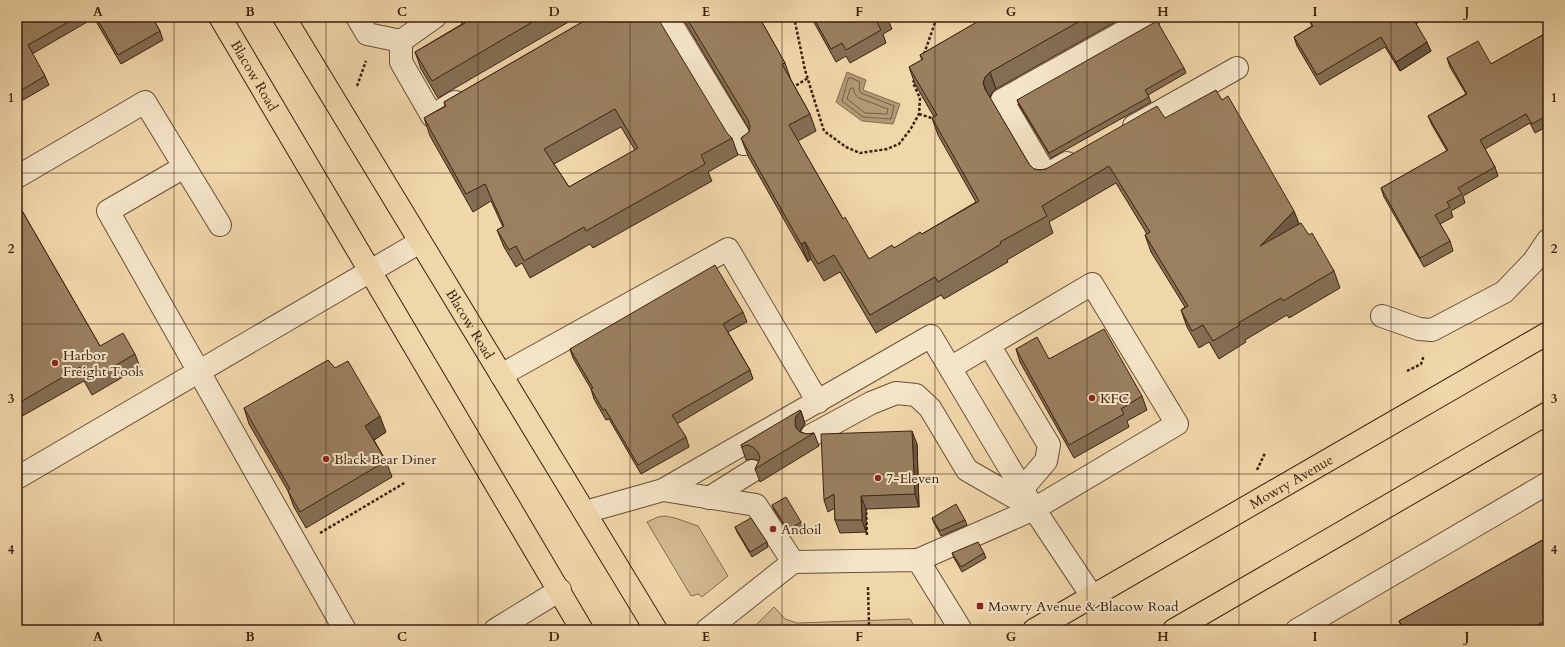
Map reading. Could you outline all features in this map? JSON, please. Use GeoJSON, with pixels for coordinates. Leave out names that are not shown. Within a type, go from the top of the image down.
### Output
{"type":"FeatureCollection","features":[{"type":"Feature","properties":{"kind":"main road","name":"Blacow Road"},"geometry":{"type":"LineString","coordinates":[[220,17],[560,590],[582,630]]}},
{"type":"Feature","properties":{"kind":"main road","name":"Blacow Road"},"geometry":{"type":"LineString","coordinates":[[284,17],[656,630]]}},
{"type":"Feature","properties":{"kind":"main road","name":"Mowry Avenue"},"geometry":{"type":"LineString","coordinates":[[1034,630],[1548,333]]}},
{"type":"Feature","properties":{"kind":"main road"},"geometry":{"type":"LineString","coordinates":[[1174,630],[1548,413]]}},
{"type":"Feature","properties":{"kind":"street"},"geometry":{"type":"LineString","coordinates":[[357,17],[367,34],[400,41],[435,17]]}},
{"type":"Feature","properties":{"kind":"street"},"geometry":{"type":"LineString","coordinates":[[666,17],[744,144]]}},
{"type":"Feature","properties":{"kind":"street"},"geometry":{"type":"LineString","coordinates":[[1087,152],[1046,175],[1002,100],[1150,17]]}},
{"type":"Feature","properties":{"kind":"street"},"geometry":{"type":"LineString","coordinates":[[400,41],[401,62],[432,116],[473,92]]}},
{"type":"Feature","properties":{"kind":"street"},"geometry":{"type":"LineString","coordinates":[[1114,137],[1237,68]]}},
{"type":"Feature","properties":{"kind":"street"},"geometry":{"type":"LineString","coordinates":[[17,177],[145,102],[220,225]]}},
{"type":"Feature","properties":{"kind":"street"},"geometry":{"type":"LineString","coordinates":[[184,167],[108,211],[345,630]]}},
{"type":"Feature","properties":{"kind":"street"},"geometry":{"type":"LineString","coordinates":[[1382,316],[1419,329],[1432,330],[1504,292],[1533,262],[1548,240]]}},
{"type":"Feature","properties":{"kind":"street"},"geometry":{"type":"LineString","coordinates":[[17,478],[420,242]]}},
{"type":"Feature","properties":{"kind":"street"},"geometry":{"type":"LineString","coordinates":[[502,375],[728,249],[818,402]]}},
{"type":"Feature","properties":{"kind":"street"},"geometry":{"type":"LineString","coordinates":[[707,630],[793,562],[918,560],[1034,509],[1177,424],[1092,284],[950,368]]}},
{"type":"Feature","properties":{"kind":"street"},"geometry":{"type":"LineString","coordinates":[[585,512],[663,490],[818,402],[930,336],[1034,509],[1092,596]]}},
{"type":"Feature","properties":{"kind":"street"},"geometry":{"type":"LineString","coordinates":[[989,345],[1049,445],[1046,461],[1022,489]]}},
{"type":"Feature","properties":{"kind":"street"},"geometry":{"type":"LineString","coordinates":[[812,435],[871,403],[896,393],[916,395],[930,408],[967,470],[1034,509]]}},
{"type":"Feature","properties":{"kind":"street"},"geometry":{"type":"LineString","coordinates":[[709,498],[752,471]]}},
{"type":"Feature","properties":{"kind":"street"},"geometry":{"type":"LineString","coordinates":[[1297,630],[1548,483]]}},
{"type":"Feature","properties":{"kind":"street"},"geometry":{"type":"LineString","coordinates":[[663,490],[756,505],[793,562]]}},
{"type":"Feature","properties":{"kind":"street"},"geometry":{"type":"LineString","coordinates":[[918,560],[961,630]]}},
{"type":"Feature","properties":{"kind":"street"},"geometry":{"type":"LineString","coordinates":[[495,630],[560,590]]}},
{"type":"Feature","properties":{"kind":"path"},"geometry":{"type":"LineString","coordinates":[[794,17],[808,78],[824,131],[846,147],[860,153],[887,149],[899,144],[910,130],[919,114],[920,98],[913,83],[916,76]]}},
{"type":"Feature","properties":{"kind":"path"},"geometry":{"type":"LineString","coordinates":[[921,61],[937,17],[957,17]]}},
{"type":"Feature","properties":{"kind":"path"},"geometry":{"type":"LineString","coordinates":[[346,119],[375,36]]}},
{"type":"Feature","properties":{"kind":"path"},"geometry":{"type":"LineString","coordinates":[[789,89],[808,78]]}},
{"type":"Feature","properties":{"kind":"path"},"geometry":{"type":"LineString","coordinates":[[919,114],[940,121]]}},
{"type":"Feature","properties":{"kind":"path"},"geometry":{"type":"LineString","coordinates":[[298,546],[406,482]]}},
{"type":"Feature","properties":{"kind":"shaded area"},"geometry":{"type":"Polygon","coordinates":[[[665,516],[698,526],[728,576],[702,597],[698,594],[691,596],[647,522],[658,517],[665,516]]]}},
{"type":"Feature","properties":{"kind":"shaded area"},"geometry":{"type":"Polygon","coordinates":[[[774,607],[785,619],[797,623],[910,619],[916,629],[751,630],[774,607]]]}},
{"type":"Feature","properties":{"kind":"water"},"geometry":{"type":"Polygon","coordinates":[[[847,72],[866,80],[863,90],[900,104],[893,124],[862,121],[836,102],[847,72]]]}},
{"type":"Feature","properties":{"kind":"building"},"geometry":{"type":"Polygon","coordinates":[[[17,17],[77,17],[28,45],[45,76],[20,91],[17,86],[17,17]]]}},
{"type":"Feature","properties":{"kind":"building"},"geometry":{"type":"Polygon","coordinates":[[[96,17],[152,17],[160,31],[118,55],[96,17]]]}},
{"type":"Feature","properties":{"kind":"building"},"geometry":{"type":"Polygon","coordinates":[[[462,17],[541,17],[432,81],[415,52],[465,23],[462,17]]]}},
{"type":"Feature","properties":{"kind":"building"},"geometry":{"type":"Polygon","coordinates":[[[591,17],[657,17],[727,133],[732,138],[701,155],[705,164],[586,231],[584,227],[524,261],[516,246],[509,250],[497,230],[504,226],[485,184],[466,194],[424,118],[446,106],[444,102],[591,17]],[[615,109],[544,149],[569,187],[638,148],[615,109]]]}},
{"type":"Feature","properties":{"kind":"building"},"geometry":{"type":"Polygon","coordinates":[[[686,17],[759,17],[785,63],[782,64],[810,114],[789,125],[843,219],[845,217],[869,259],[892,245],[894,248],[920,232],[922,234],[979,201],[932,118],[937,115],[909,67],[923,59],[920,55],[982,19],[981,17],[1087,17],[990,72],[985,77],[983,83],[985,89],[1029,164],[1034,169],[1046,169],[1157,106],[1165,118],[1216,90],[1222,100],[1228,96],[1294,211],[1260,246],[1301,223],[1309,235],[1312,233],[1334,271],[1283,301],[1281,298],[1238,323],[1240,325],[1213,341],[1203,325],[1192,331],[1181,310],[1188,306],[1145,235],[1150,232],[1109,166],[1042,206],[1047,216],[1000,242],[1001,244],[938,282],[935,277],[870,315],[834,255],[818,264],[805,242],[801,244],[741,138],[749,132],[750,126],[748,120],[686,17]]]}},
{"type":"Feature","properties":{"kind":"building"},"geometry":{"type":"Polygon","coordinates":[[[813,17],[886,17],[877,22],[881,30],[846,50],[842,43],[831,49],[813,17]]]}},
{"type":"Feature","properties":{"kind":"building"},"geometry":{"type":"Polygon","coordinates":[[[1318,17],[1412,17],[1427,42],[1396,62],[1381,37],[1317,75],[1294,37],[1313,26],[1310,22],[1318,17]]]}},
{"type":"Feature","properties":{"kind":"building"},"geometry":{"type":"Polygon","coordinates":[[[1157,21],[1184,68],[1145,90],[1149,97],[1049,153],[1017,100],[1157,21]]]}},
{"type":"Feature","properties":{"kind":"building"},"geometry":{"type":"Polygon","coordinates":[[[1548,32],[1548,115],[1532,124],[1526,114],[1480,140],[1495,167],[1458,188],[1462,194],[1447,202],[1450,207],[1435,215],[1450,241],[1420,258],[1381,188],[1448,150],[1428,116],[1467,94],[1447,58],[1478,41],[1491,64],[1548,32]]]}},
{"type":"Feature","properties":{"kind":"building"},"geometry":{"type":"Polygon","coordinates":[[[17,202],[100,346],[123,333],[135,354],[87,382],[80,367],[17,404],[17,202]]]}},
{"type":"Feature","properties":{"kind":"building"},"geometry":{"type":"Polygon","coordinates":[[[715,265],[743,312],[723,324],[750,370],[672,415],[686,437],[638,465],[605,409],[603,410],[591,389],[593,388],[570,349],[715,265]]]}},
{"type":"Feature","properties":{"kind":"building"},"geometry":{"type":"Polygon","coordinates":[[[1104,329],[1142,396],[1121,409],[1124,414],[1069,445],[1016,349],[1037,337],[1049,359],[1104,329]]]}},
{"type":"Feature","properties":{"kind":"building","name":"Black Bear Diner"},"geometry":{"type":"Polygon","coordinates":[[[328,360],[335,368],[348,361],[380,416],[365,426],[386,461],[300,512],[288,491],[290,489],[244,408],[328,360]]]}},
{"type":"Feature","properties":{"kind":"building"},"geometry":{"type":"Polygon","coordinates":[[[800,410],[801,411],[796,416],[796,428],[800,432],[807,434],[814,433],[755,469],[760,458],[758,452],[753,447],[747,445],[742,447],[741,445],[800,410]]]}},
{"type":"Feature","properties":{"kind":"building"},"geometry":{"type":"Polygon","coordinates":[[[912,431],[915,494],[861,496],[862,520],[835,520],[834,494],[824,500],[821,434],[912,431]]]}},
{"type":"Feature","properties":{"kind":"building"},"geometry":{"type":"Polygon","coordinates":[[[786,497],[801,522],[788,530],[772,505],[786,497]]]}},
{"type":"Feature","properties":{"kind":"building"},"geometry":{"type":"Polygon","coordinates":[[[956,504],[965,520],[940,531],[932,518],[956,504]]]}},
{"type":"Feature","properties":{"kind":"building"},"geometry":{"type":"Polygon","coordinates":[[[751,518],[767,542],[750,552],[735,527],[751,518]]]}},
{"type":"Feature","properties":{"kind":"building"},"geometry":{"type":"Polygon","coordinates":[[[1548,537],[1548,619],[1529,630],[1405,630],[1399,621],[1548,537]]]}},
{"type":"Feature","properties":{"kind":"building"},"geometry":{"type":"Polygon","coordinates":[[[978,542],[984,553],[961,567],[952,553],[978,542]]]}},
{"type":"Feature","properties":{"kind":"place","name":"Harbor Freight Tools"},"geometry":{"type":"Point","coordinates":[55,363]}},
{"type":"Feature","properties":{"kind":"place","name":"KFC"},"geometry":{"type":"Point","coordinates":[1092,398]}},
{"type":"Feature","properties":{"kind":"place","name":"Black Bear Diner"},"geometry":{"type":"Point","coordinates":[326,459]}},
{"type":"Feature","properties":{"kind":"place","name":"7-Eleven"},"geometry":{"type":"Point","coordinates":[878,478]}},
{"type":"Feature","properties":{"kind":"place","name":"Andoil"},"geometry":{"type":"Point","coordinates":[773,529]}},
{"type":"Feature","properties":{"kind":"place","name":"Mowry Avenue & Blacow Road"},"geometry":{"type":"Point","coordinates":[980,606]}}]}
